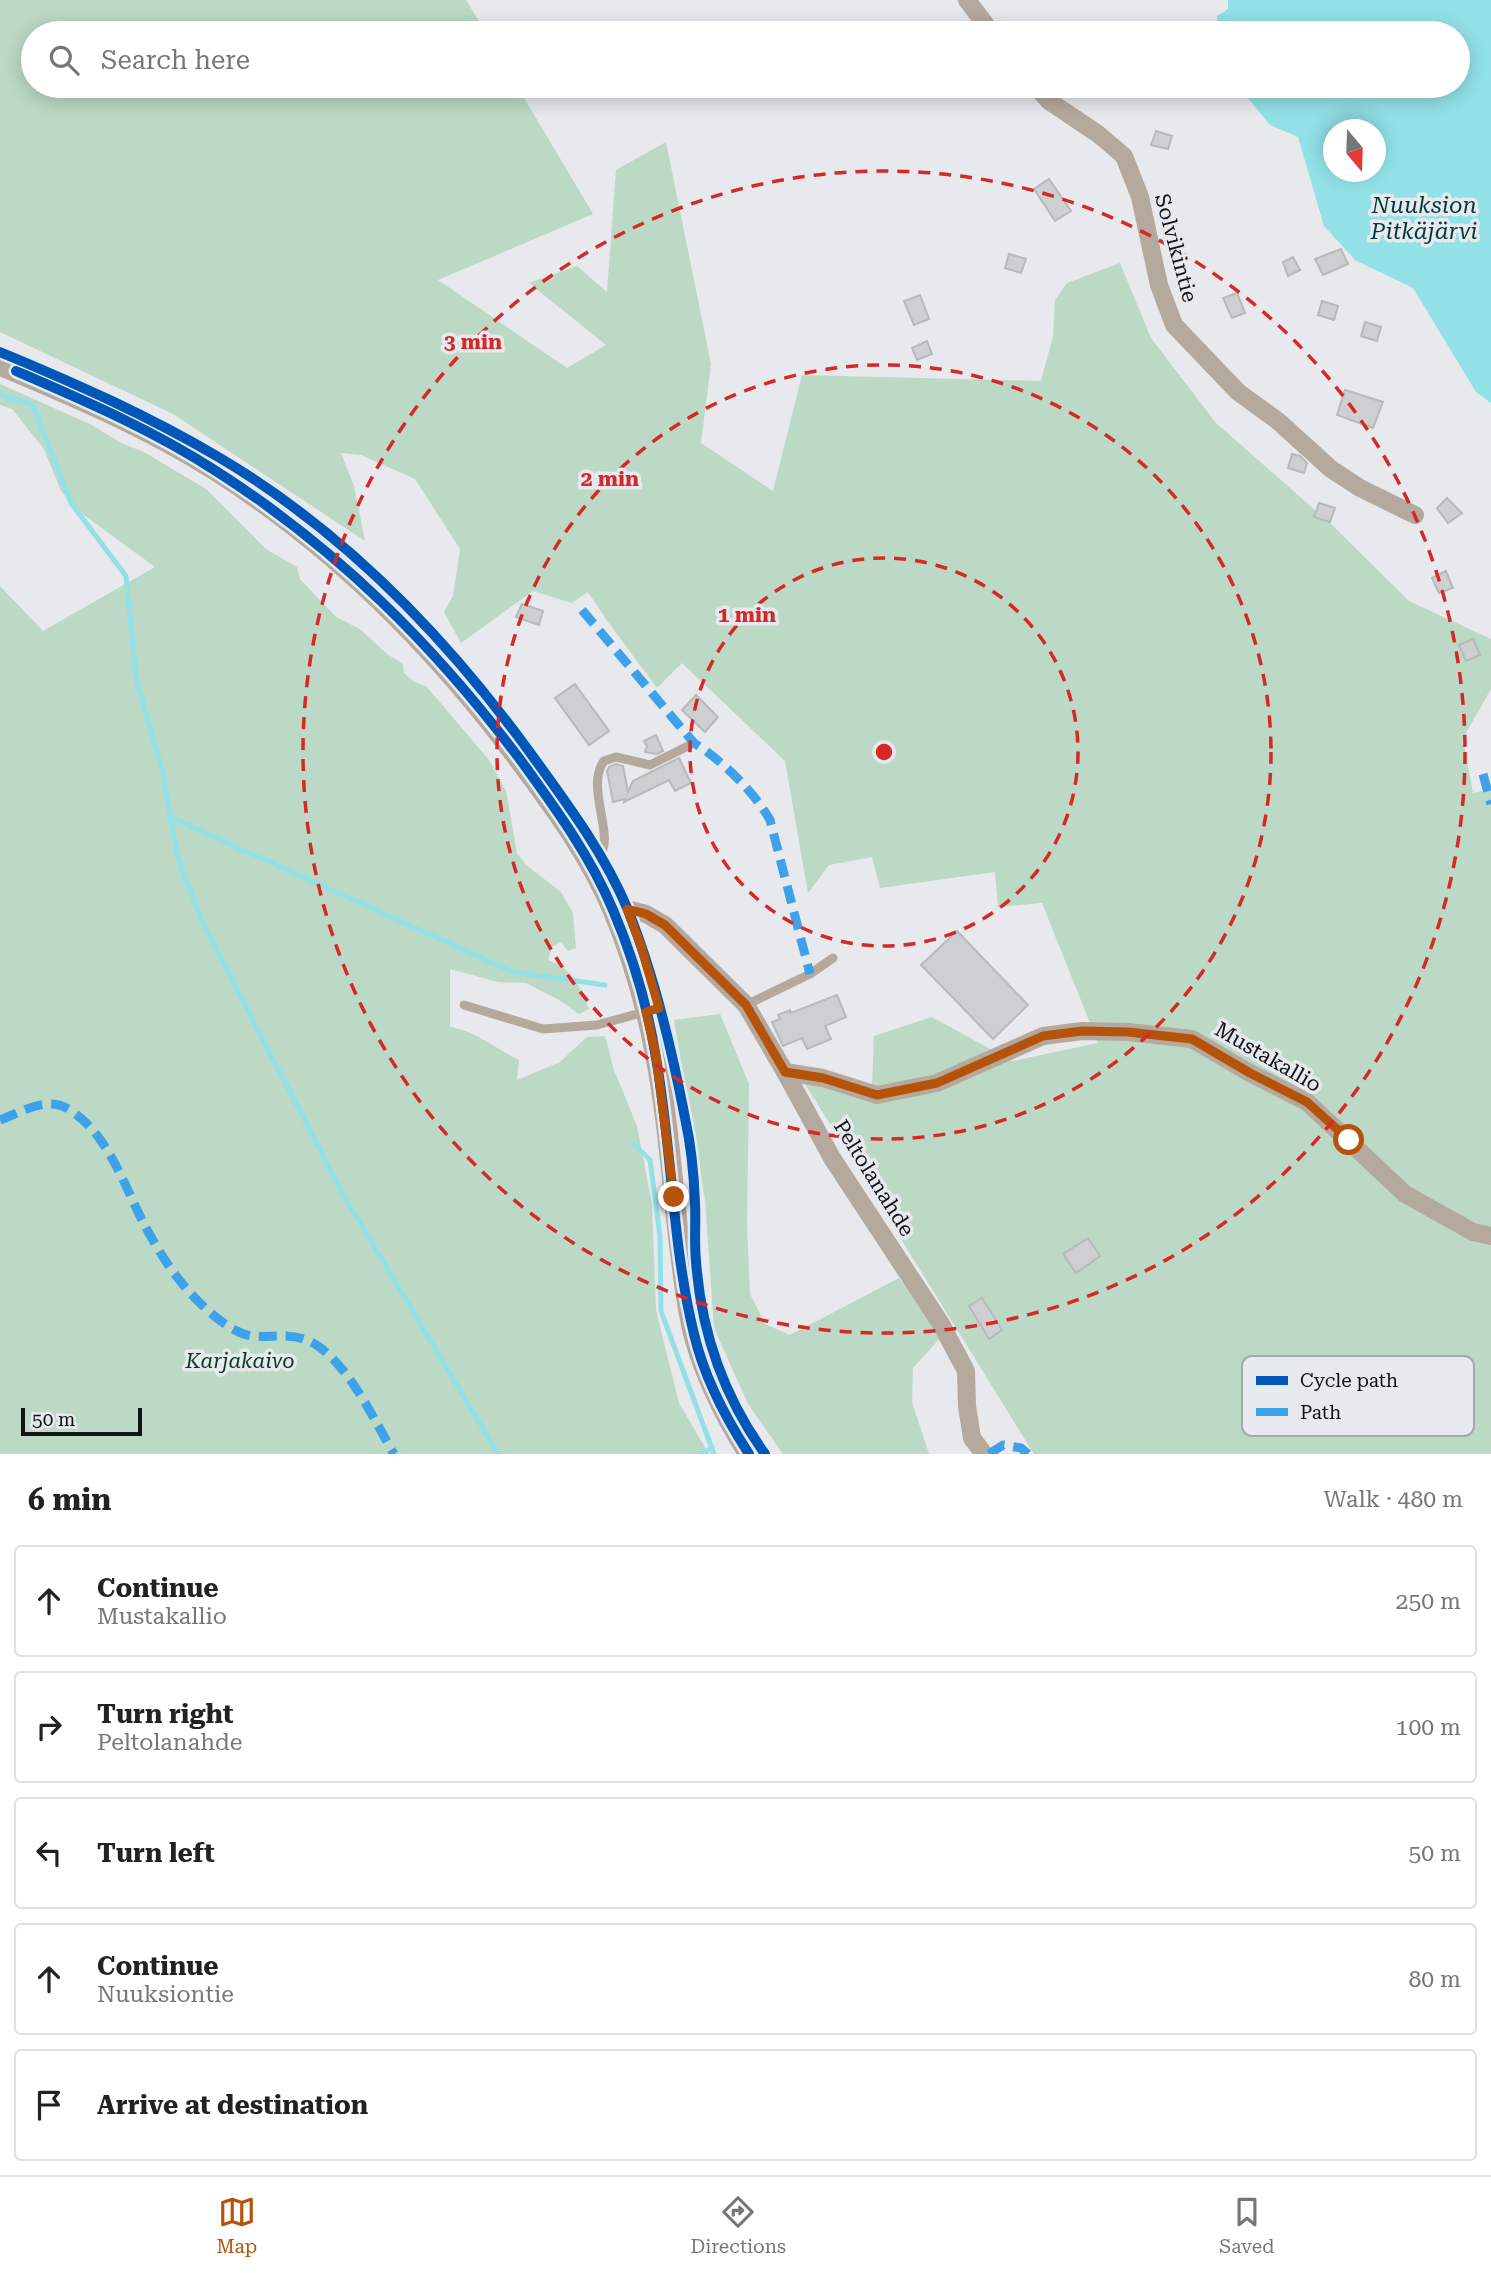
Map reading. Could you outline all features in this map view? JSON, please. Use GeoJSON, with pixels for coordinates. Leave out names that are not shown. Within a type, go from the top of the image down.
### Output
{"type":"FeatureCollection","features":[{"type":"Feature","properties":{"kind":"street"},"geometry":{"type":"LineString","coordinates":[[967,0],[983,21]]}},
{"type":"Feature","properties":{"kind":"street","name":"Solvikintie"},"geometry":{"type":"LineString","coordinates":[[1046,98],[1124,156],[1140,197],[1156,274],[1174,325],[1238,392],[1278,421],[1331,469],[1360,488],[1415,515]]}},
{"type":"Feature","properties":{"kind":"street"},"geometry":{"type":"LineString","coordinates":[[0,365],[83,400],[183,451],[276,512],[333,556],[412,630],[456,678],[531,775],[589,863],[613,910],[653,1010],[656,1056],[686,1294],[694,1335],[713,1389],[730,1426],[748,1454]]}},
{"type":"Feature","properties":{"kind":"street","name":"Peltolanahde"},"geometry":{"type":"LineString","coordinates":[[613,910],[627,909],[646,914],[665,925],[746,1005],[832,1158],[941,1324],[965,1371],[972,1438],[984,1454]]}},
{"type":"Feature","properties":{"kind":"street","name":"Mustakallio"},"geometry":{"type":"LineString","coordinates":[[785,1072],[823,1078],[877,1095],[937,1083],[1043,1036],[1094,1031],[1192,1039],[1307,1102],[1405,1194],[1473,1232],[1491,1236]]}},
{"type":"Feature","properties":{"kind":"lane"},"geometry":{"type":"LineString","coordinates":[[589,863],[600,855],[603,847],[597,795],[598,772],[604,761],[616,757],[650,765],[694,743]]}},
{"type":"Feature","properties":{"kind":"lane"},"geometry":{"type":"LineString","coordinates":[[746,1005],[810,974],[832,958]]}},
{"type":"Feature","properties":{"kind":"lane"},"geometry":{"type":"LineString","coordinates":[[464,1005],[543,1029],[597,1025],[653,1010]]}},
{"type":"Feature","properties":{"kind":"green space"},"geometry":{"type":"Polygon","coordinates":[[[0,0],[466,0],[479,21],[21,21],[21,98],[524,98],[593,214],[438,280],[567,368],[606,345],[529,283],[577,266],[607,292],[616,170],[666,142],[711,364],[701,443],[773,491],[802,375],[1041,381],[1053,336],[1055,300],[1067,283],[1120,263],[1151,338],[1216,423],[1331,524],[1409,601],[1491,639],[1491,689],[1463,738],[1473,793],[1491,789],[1491,1454],[1034,1454],[794,1066],[872,1085],[874,1036],[932,1017],[1012,1061],[1098,1043],[1042,903],[998,907],[995,872],[880,888],[872,857],[829,865],[808,893],[785,761],[682,663],[657,688],[588,592],[572,603],[533,591],[461,643],[444,612],[453,596],[460,549],[415,479],[361,455],[341,453],[354,486],[365,541],[173,414],[0,332],[0,0]]]}},
{"type":"Feature","properties":{"kind":"green space","name":"Karjakaivo"},"geometry":{"type":"Polygon","coordinates":[[[0,384],[92,425],[206,489],[266,549],[297,567],[300,579],[336,617],[360,629],[387,654],[403,664],[404,673],[413,681],[427,687],[489,760],[506,791],[517,853],[526,865],[561,892],[573,913],[576,948],[568,951],[561,942],[552,947],[548,960],[569,973],[589,1009],[579,1014],[526,983],[498,982],[450,969],[450,1027],[477,1036],[519,1060],[517,1080],[560,1062],[587,1037],[605,1036],[614,1070],[637,1126],[652,1204],[656,1310],[679,1403],[709,1454],[0,1454],[0,586],[43,631],[155,567],[84,515],[61,491],[44,449],[12,409],[0,405],[0,384]]]}},
{"type":"Feature","properties":{"kind":"green space"},"geometry":{"type":"Polygon","coordinates":[[[720,1014],[749,1084],[747,1225],[750,1294],[765,1324],[790,1335],[899,1278],[941,1337],[913,1368],[912,1402],[929,1454],[783,1454],[748,1404],[714,1328],[705,1200],[674,1020],[720,1014]]]}},
{"type":"Feature","properties":{"kind":"water","name":"Nuuksion Pitkäjärvi"},"geometry":{"type":"Polygon","coordinates":[[[1228,0],[1491,0],[1491,403],[1476,392],[1413,288],[1355,260],[1324,226],[1298,137],[1270,125],[1248,98],[1470,98],[1470,21],[1217,21],[1217,16],[1228,9],[1228,0]]]}},
{"type":"Feature","properties":{"kind":"building"},"geometry":{"type":"Polygon","coordinates":[[[1156,131],[1172,136],[1168,149],[1151,145],[1156,131]]]}},
{"type":"Feature","properties":{"kind":"building"},"geometry":{"type":"Polygon","coordinates":[[[1049,179],[1071,211],[1055,221],[1034,189],[1049,179]]]}},
{"type":"Feature","properties":{"kind":"building"},"geometry":{"type":"Polygon","coordinates":[[[1341,249],[1348,264],[1323,275],[1315,259],[1341,249]]]}},
{"type":"Feature","properties":{"kind":"building"},"geometry":{"type":"Polygon","coordinates":[[[1009,254],[1026,259],[1021,273],[1005,268],[1009,254]]]}},
{"type":"Feature","properties":{"kind":"building"},"geometry":{"type":"Polygon","coordinates":[[[1293,257],[1300,270],[1288,276],[1283,262],[1293,257]]]}},
{"type":"Feature","properties":{"kind":"building"},"geometry":{"type":"Polygon","coordinates":[[[1237,293],[1245,313],[1232,318],[1223,298],[1237,293]]]}},
{"type":"Feature","properties":{"kind":"building"},"geometry":{"type":"Polygon","coordinates":[[[920,295],[929,319],[914,325],[904,301],[920,295]]]}},
{"type":"Feature","properties":{"kind":"building"},"geometry":{"type":"Polygon","coordinates":[[[1322,301],[1338,306],[1334,320],[1318,315],[1322,301]]]}},
{"type":"Feature","properties":{"kind":"building"},"geometry":{"type":"Polygon","coordinates":[[[1365,322],[1381,327],[1377,341],[1361,336],[1365,322]]]}},
{"type":"Feature","properties":{"kind":"building"},"geometry":{"type":"Polygon","coordinates":[[[927,341],[932,354],[917,360],[912,348],[927,341]]]}},
{"type":"Feature","properties":{"kind":"building"},"geometry":{"type":"Polygon","coordinates":[[[1345,390],[1383,402],[1373,428],[1337,415],[1345,390]]]}},
{"type":"Feature","properties":{"kind":"building"},"geometry":{"type":"Polygon","coordinates":[[[1292,454],[1300,456],[1307,463],[1304,473],[1288,468],[1292,454]]]}},
{"type":"Feature","properties":{"kind":"building"},"geometry":{"type":"Polygon","coordinates":[[[1447,498],[1462,513],[1448,523],[1437,508],[1447,498]]]}},
{"type":"Feature","properties":{"kind":"building"},"geometry":{"type":"Polygon","coordinates":[[[1319,503],[1335,508],[1330,522],[1314,517],[1319,503]]]}},
{"type":"Feature","properties":{"kind":"building"},"geometry":{"type":"Polygon","coordinates":[[[1446,571],[1453,588],[1439,593],[1432,578],[1446,571]]]}},
{"type":"Feature","properties":{"kind":"building"},"geometry":{"type":"Polygon","coordinates":[[[522,604],[543,611],[539,625],[516,617],[522,604]]]}},
{"type":"Feature","properties":{"kind":"building"},"geometry":{"type":"Polygon","coordinates":[[[1473,639],[1480,655],[1466,661],[1459,645],[1473,639]]]}},
{"type":"Feature","properties":{"kind":"building"},"geometry":{"type":"Polygon","coordinates":[[[575,684],[609,731],[589,745],[555,698],[575,684]]]}},
{"type":"Feature","properties":{"kind":"building"},"geometry":{"type":"Polygon","coordinates":[[[696,695],[718,717],[705,732],[682,710],[696,695]]]}},
{"type":"Feature","properties":{"kind":"building"},"geometry":{"type":"Polygon","coordinates":[[[656,735],[663,751],[657,754],[645,752],[647,746],[644,741],[656,735]]]}},
{"type":"Feature","properties":{"kind":"building"},"geometry":{"type":"Polygon","coordinates":[[[679,758],[691,783],[675,791],[669,780],[624,802],[625,799],[613,802],[607,771],[609,767],[616,764],[623,766],[628,792],[633,781],[679,758]]]}},
{"type":"Feature","properties":{"kind":"building"},"geometry":{"type":"Polygon","coordinates":[[[957,931],[1028,1005],[993,1039],[921,965],[957,931]]]}},
{"type":"Feature","properties":{"kind":"building"},"geometry":{"type":"Polygon","coordinates":[[[837,995],[846,1017],[825,1026],[831,1039],[807,1049],[802,1038],[783,1046],[772,1022],[780,1019],[778,1015],[790,1010],[791,1013],[837,995]]]}},
{"type":"Feature","properties":{"kind":"building"},"geometry":{"type":"Polygon","coordinates":[[[1088,1238],[1100,1256],[1076,1273],[1063,1254],[1088,1238]]]}},
{"type":"Feature","properties":{"kind":"building"},"geometry":{"type":"Polygon","coordinates":[[[982,1298],[1002,1330],[989,1339],[969,1306],[982,1298]]]}},
{"type":"Feature","properties":{"kind":"waterway"},"geometry":{"type":"LineString","coordinates":[[0,395],[32,404],[71,503],[126,576],[136,678],[162,770],[178,858],[201,919],[341,1191],[498,1454]]}},
{"type":"Feature","properties":{"kind":"waterway"},"geometry":{"type":"LineString","coordinates":[[170,817],[513,972],[605,985]]}},
{"type":"Feature","properties":{"kind":"waterway"},"geometry":{"type":"LineString","coordinates":[[634,1144],[650,1160],[660,1236],[661,1311],[714,1454]]}},
{"type":"Feature","properties":{"kind":"waterway"},"geometry":{"type":"LineString","coordinates":[[701,1454],[712,1448]]}},
{"type":"Feature","properties":{"kind":"marked path"},"geometry":{"type":"LineString","coordinates":[[582,610],[694,743],[726,767],[764,810],[770,820],[810,974]]}},
{"type":"Feature","properties":{"kind":"marked path"},"geometry":{"type":"LineString","coordinates":[[1483,774],[1491,804]]}},
{"type":"Feature","properties":{"kind":"marked path"},"geometry":{"type":"LineString","coordinates":[[0,1120],[44,1104],[61,1106],[83,1120],[95,1132],[114,1161],[161,1254],[195,1298],[213,1315],[243,1334],[302,1338],[318,1346],[351,1381],[394,1454]]}},
{"type":"Feature","properties":{"kind":"marked path"},"geometry":{"type":"LineString","coordinates":[[989,1454],[1003,1445],[1021,1448],[1028,1454]]}},
{"type":"Feature","properties":{"kind":"cycle path"},"geometry":{"type":"LineString","coordinates":[[0,352],[166,428],[266,487],[310,520],[352,554],[392,592],[467,672],[573,813],[619,890],[654,986],[689,1139],[695,1192],[696,1261],[703,1313],[726,1386],[765,1454]]}},
{"type":"Feature","properties":{"kind":"cycle path"},"geometry":{"type":"LineString","coordinates":[[16,371],[168,442],[261,501],[303,533],[382,602],[455,679],[522,762],[560,816],[584,852],[604,890],[639,983],[656,1058],[681,1266],[694,1334],[703,1366],[716,1396],[749,1454]]}},
{"type":"Feature","properties":{"kind":"route"},"geometry":{"type":"LineString","coordinates":[[674,1197],[656,1056],[646,1012],[659,1008],[627,909],[646,914],[665,925],[746,1005],[785,1072],[823,1078],[877,1095],[937,1083],[1043,1036],[1082,1031],[1128,1032],[1192,1039],[1307,1102],[1349,1140]]}}]}
